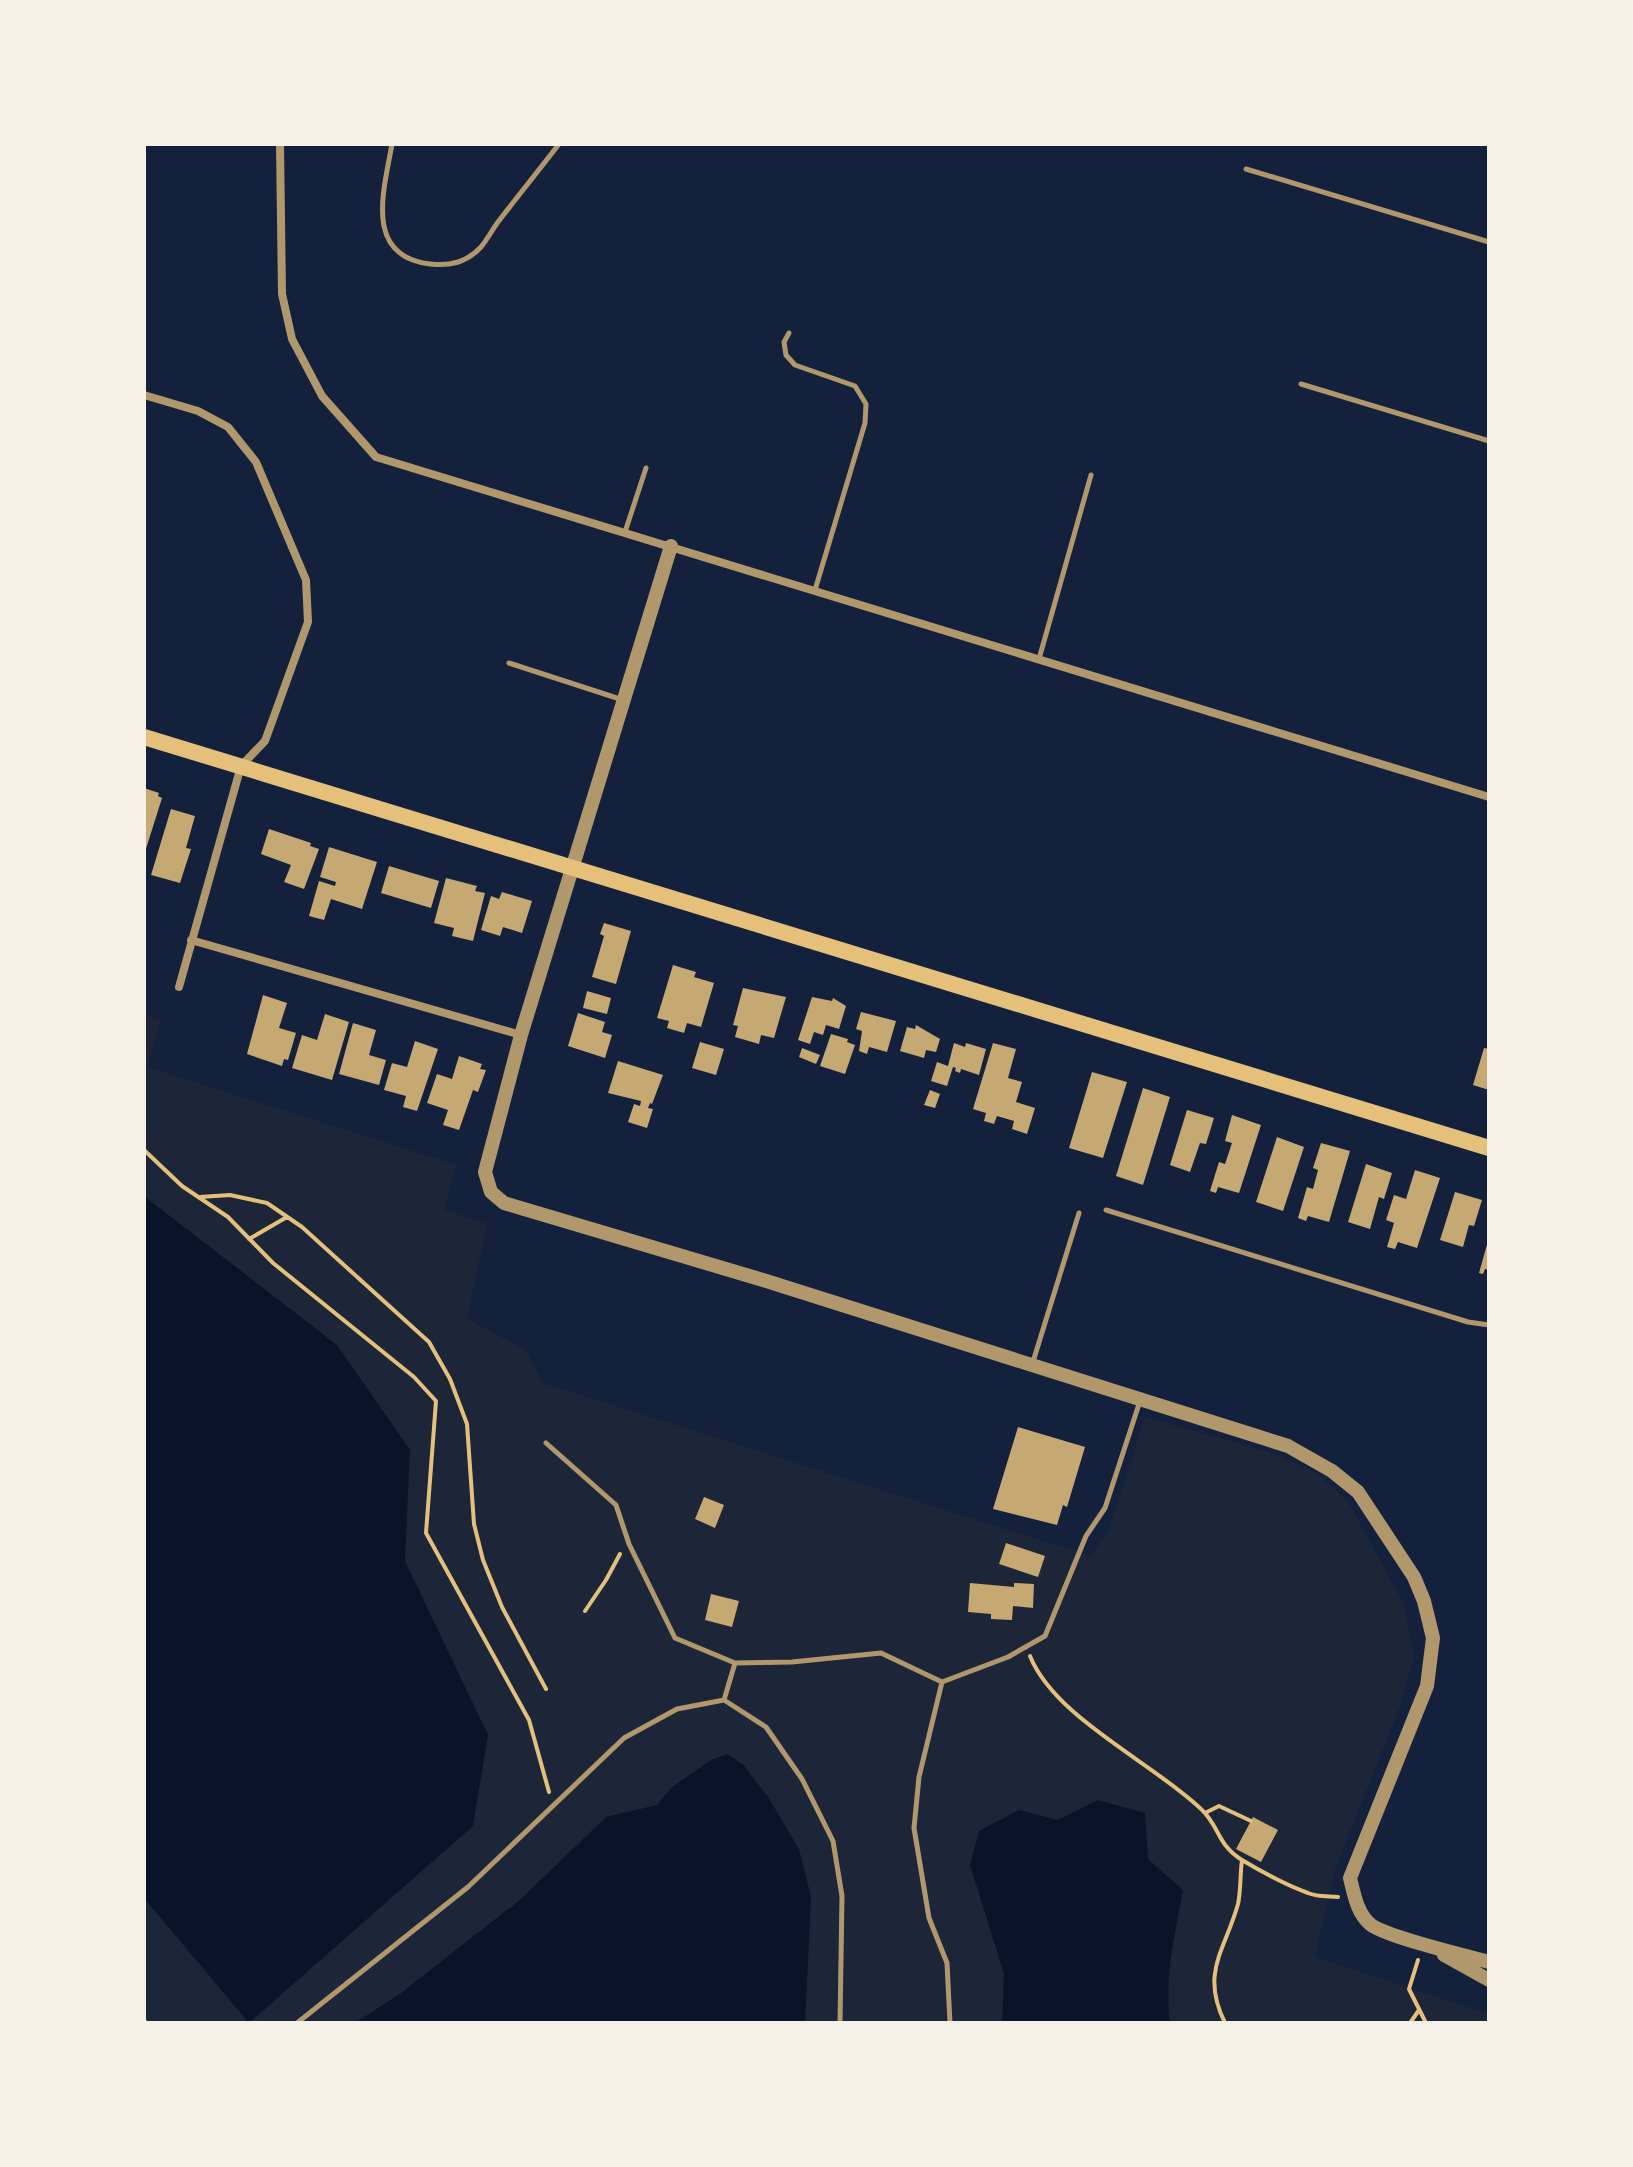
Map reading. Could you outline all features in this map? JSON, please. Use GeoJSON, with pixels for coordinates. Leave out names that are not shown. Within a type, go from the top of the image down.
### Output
{"type":"FeatureCollection","features":[{"type":"Feature","properties":{"kind":"main road"},"geometry":{"type":"LineString","coordinates":[[144,737],[1489,1148]]}},
{"type":"Feature","properties":{"kind":"street"},"geometry":{"type":"LineString","coordinates":[[280,144],[282,294],[292,339],[322,396],[376,457],[1489,797]]}},
{"type":"Feature","properties":{"kind":"street"},"geometry":{"type":"LineString","coordinates":[[144,395],[198,411],[228,427],[256,462],[306,580],[308,622],[265,741],[241,766],[179,987]]}},
{"type":"Feature","properties":{"kind":"street"},"geometry":{"type":"LineString","coordinates":[[671,546],[521,1035],[485,1172],[491,1192],[504,1203],[763,1280],[1288,1446],[1332,1471],[1358,1492],[1414,1577],[1424,1601],[1433,1638],[1427,1686],[1350,1878],[1354,1898],[1370,1924],[1389,1933],[1489,1962]]}},
{"type":"Feature","properties":{"kind":"street"},"geometry":{"type":"LineString","coordinates":[[191,940],[521,1035]]}},
{"type":"Feature","properties":{"kind":"street"},"geometry":{"type":"LineString","coordinates":[[1422,1943],[1489,1980]]}},
{"type":"Feature","properties":{"kind":"lane"},"geometry":{"type":"LineString","coordinates":[[392,144],[381,207],[385,233],[395,248],[414,262],[449,266],[481,247],[559,144]]}},
{"type":"Feature","properties":{"kind":"lane"},"geometry":{"type":"LineString","coordinates":[[1246,169],[1489,242]]}},
{"type":"Feature","properties":{"kind":"lane"},"geometry":{"type":"LineString","coordinates":[[789,333],[784,342],[786,355],[795,365],[855,386],[866,404],[865,423],[815,590]]}},
{"type":"Feature","properties":{"kind":"lane"},"geometry":{"type":"LineString","coordinates":[[1301,384],[1489,441]]}},
{"type":"Feature","properties":{"kind":"lane"},"geometry":{"type":"LineString","coordinates":[[625,532],[646,468]]}},
{"type":"Feature","properties":{"kind":"lane"},"geometry":{"type":"LineString","coordinates":[[1039,659],[1091,475]]}},
{"type":"Feature","properties":{"kind":"lane"},"geometry":{"type":"LineString","coordinates":[[509,663],[624,700]]}},
{"type":"Feature","properties":{"kind":"lane"},"geometry":{"type":"LineString","coordinates":[[1106,1210],[1468,1322],[1489,1325]]}},
{"type":"Feature","properties":{"kind":"lane"},"geometry":{"type":"LineString","coordinates":[[1032,1366],[1079,1213]]}},
{"type":"Feature","properties":{"kind":"lane"},"geometry":{"type":"LineString","coordinates":[[546,1443],[616,1505],[629,1544],[675,1638],[735,1663],[792,1662],[881,1653],[942,1682],[1008,1657],[1045,1636],[1086,1536],[1105,1508],[1140,1400]]}},
{"type":"Feature","properties":{"kind":"lane"},"geometry":{"type":"LineString","coordinates":[[724,1700],[735,1663]]}},
{"type":"Feature","properties":{"kind":"lane"},"geometry":{"type":"LineString","coordinates":[[942,1682],[919,1777],[914,1828],[929,1918],[947,1963],[950,2023]]}},
{"type":"Feature","properties":{"kind":"lane"},"geometry":{"type":"LineString","coordinates":[[297,2023],[468,1887],[624,1738],[677,1709],[724,1700],[766,1727],[802,1779],[833,1841],[842,1896],[840,2023]]}},
{"type":"Feature","properties":{"kind":"path"},"geometry":{"type":"LineString","coordinates":[[144,1150],[182,1186],[228,1217],[273,1263],[414,1377],[436,1401],[426,1533],[529,1720],[553,1806]]}},
{"type":"Feature","properties":{"kind":"path"},"geometry":{"type":"LineString","coordinates":[[198,1197],[230,1195],[267,1203],[302,1227],[429,1342],[450,1379],[467,1424],[474,1524],[483,1560],[502,1607],[546,1689]]}},
{"type":"Feature","properties":{"kind":"path"},"geometry":{"type":"LineString","coordinates":[[249,1239],[287,1217]]}},
{"type":"Feature","properties":{"kind":"path"},"geometry":{"type":"LineString","coordinates":[[585,1611],[621,1551],[629,1544]]}},
{"type":"Feature","properties":{"kind":"path"},"geometry":{"type":"LineString","coordinates":[[1026,1646],[1036,1670],[1074,1714],[1143,1761],[1205,1813],[1222,1844],[1244,1862],[1310,1895],[1354,1898]]}},
{"type":"Feature","properties":{"kind":"path"},"geometry":{"type":"LineString","coordinates":[[1205,1813],[1219,1806],[1251,1821]]}},
{"type":"Feature","properties":{"kind":"path"},"geometry":{"type":"LineString","coordinates":[[1225,2023],[1213,1981],[1218,1956],[1238,1902],[1244,1862],[1251,1857]]}},
{"type":"Feature","properties":{"kind":"path"},"geometry":{"type":"LineString","coordinates":[[1422,1943],[1409,1989],[1426,2023]]}},
{"type":"Feature","properties":{"kind":"path"},"geometry":{"type":"LineString","coordinates":[[1410,2023],[1419,2010]]}},
{"type":"Feature","properties":{"kind":"shaded area"},"geometry":{"type":"Polygon","coordinates":[[[144,1015],[161,1021],[147,1067],[457,1165],[444,1209],[487,1224],[467,1319],[526,1350],[543,1383],[1091,1556],[1108,1531],[1145,1417],[1276,1454],[1317,1473],[1349,1503],[1404,1604],[1414,1657],[1401,1704],[1335,1869],[1315,1957],[1489,2014],[1489,2023],[144,2023],[144,1015]]]}},
{"type":"Feature","properties":{"kind":"shaded area"},"geometry":{"type":"Polygon","coordinates":[[[144,1196],[337,1345],[410,1450],[405,1561],[488,1735],[473,1826],[249,2023],[144,1898],[144,1196]]]}},
{"type":"Feature","properties":{"kind":"shaded area"},"geometry":{"type":"Polygon","coordinates":[[[728,1754],[744,1766],[768,1797],[799,1849],[811,1897],[805,2023],[355,2023],[401,1993],[521,1899],[606,1817],[657,1805],[672,1787],[711,1760],[728,1754]]]}},
{"type":"Feature","properties":{"kind":"shaded area"},"geometry":{"type":"Polygon","coordinates":[[[1098,1800],[1145,1813],[1148,1859],[1183,1890],[1169,1972],[1170,2023],[1002,2023],[1004,1974],[970,1865],[979,1831],[1019,1810],[1058,1820],[1098,1800]]]}},
{"type":"Feature","properties":{"kind":"building"},"geometry":{"type":"Polygon","coordinates":[[[144,788],[159,793],[158,796],[162,798],[145,852],[144,788]]]}},
{"type":"Feature","properties":{"kind":"building"},"geometry":{"type":"Polygon","coordinates":[[[171,809],[195,816],[186,848],[191,849],[180,883],[151,875],[171,809]]]}},
{"type":"Feature","properties":{"kind":"building"},"geometry":{"type":"Polygon","coordinates":[[[269,829],[311,843],[310,846],[319,849],[304,889],[284,882],[291,865],[261,854],[269,829]]]}},
{"type":"Feature","properties":{"kind":"building"},"geometry":{"type":"Polygon","coordinates":[[[329,847],[377,862],[362,909],[331,899],[324,920],[309,916],[319,881],[335,886],[336,882],[320,877],[329,847]]]}},
{"type":"Feature","properties":{"kind":"building"},"geometry":{"type":"Polygon","coordinates":[[[389,866],[439,881],[431,908],[381,893],[389,866]]]}},
{"type":"Feature","properties":{"kind":"building"},"geometry":{"type":"Polygon","coordinates":[[[446,878],[477,886],[475,891],[485,893],[473,941],[452,936],[454,928],[434,923],[446,878]]]}},
{"type":"Feature","properties":{"kind":"building"},"geometry":{"type":"Polygon","coordinates":[[[502,892],[532,901],[522,933],[503,927],[500,936],[481,930],[491,896],[499,899],[502,892]]]}},
{"type":"Feature","properties":{"kind":"building"},"geometry":{"type":"Polygon","coordinates":[[[604,923],[631,931],[616,984],[592,977],[604,936],[600,934],[604,923]]]}},
{"type":"Feature","properties":{"kind":"building"},"geometry":{"type":"Polygon","coordinates":[[[673,965],[696,972],[694,977],[714,983],[701,1027],[687,1023],[684,1033],[667,1028],[669,1021],[657,1018],[673,965]]]}},
{"type":"Feature","properties":{"kind":"building"},"geometry":{"type":"Polygon","coordinates":[[[743,988],[786,997],[774,1038],[761,1035],[759,1044],[735,1037],[738,1026],[733,1025],[743,988]]]}},
{"type":"Feature","properties":{"kind":"building"},"geometry":{"type":"Polygon","coordinates":[[[587,991],[611,998],[607,1014],[583,1008],[587,991]]]}},
{"type":"Feature","properties":{"kind":"building"},"geometry":{"type":"Polygon","coordinates":[[[263,995],[287,1003],[279,1028],[296,1033],[288,1060],[284,1059],[282,1066],[247,1054],[263,995]]]}},
{"type":"Feature","properties":{"kind":"building"},"geometry":{"type":"Polygon","coordinates":[[[812,997],[832,1001],[833,998],[846,1006],[839,1029],[826,1025],[823,1035],[814,1032],[810,1044],[798,1040],[812,997]]]}},
{"type":"Feature","properties":{"kind":"building"},"geometry":{"type":"Polygon","coordinates":[[[861,1012],[896,1021],[887,1052],[869,1047],[867,1054],[859,1051],[862,1031],[856,1029],[861,1012]]]}},
{"type":"Feature","properties":{"kind":"building"},"geometry":{"type":"Polygon","coordinates":[[[578,1013],[605,1022],[602,1032],[612,1035],[605,1058],[568,1046],[578,1013]]]}},
{"type":"Feature","properties":{"kind":"building"},"geometry":{"type":"Polygon","coordinates":[[[325,1014],[349,1022],[332,1080],[292,1068],[302,1035],[317,1040],[325,1014]]]}},
{"type":"Feature","properties":{"kind":"building"},"geometry":{"type":"Polygon","coordinates":[[[353,1023],[376,1030],[369,1055],[386,1060],[379,1085],[339,1074],[353,1023]]]}},
{"type":"Feature","properties":{"kind":"building"},"geometry":{"type":"Polygon","coordinates":[[[916,1025],[940,1039],[936,1052],[926,1050],[924,1058],[900,1051],[907,1027],[915,1029],[916,1025]]]}},
{"type":"Feature","properties":{"kind":"building"},"geometry":{"type":"Polygon","coordinates":[[[831,1034],[848,1039],[847,1042],[855,1045],[845,1074],[820,1066],[831,1034]]]}},
{"type":"Feature","properties":{"kind":"building"},"geometry":{"type":"Polygon","coordinates":[[[415,1041],[438,1049],[417,1111],[403,1107],[406,1096],[384,1090],[392,1063],[407,1067],[415,1041]]]}},
{"type":"Feature","properties":{"kind":"building"},"geometry":{"type":"Polygon","coordinates":[[[700,1042],[724,1049],[716,1075],[692,1068],[700,1042]]]}},
{"type":"Feature","properties":{"kind":"building"},"geometry":{"type":"Polygon","coordinates":[[[954,1043],[986,1049],[979,1075],[961,1069],[960,1073],[953,1067],[947,1086],[931,1081],[937,1062],[948,1066],[954,1043]]]}},
{"type":"Feature","properties":{"kind":"building"},"geometry":{"type":"Polygon","coordinates":[[[993,1043],[1016,1049],[1008,1078],[1022,1082],[1016,1102],[1035,1108],[1027,1134],[1012,1129],[1014,1121],[997,1116],[994,1124],[984,1121],[986,1113],[973,1109],[993,1043]]]}},
{"type":"Feature","properties":{"kind":"building"},"geometry":{"type":"Polygon","coordinates":[[[802,1048],[820,1055],[816,1064],[799,1057],[802,1048]]]}},
{"type":"Feature","properties":{"kind":"building"},"geometry":{"type":"Polygon","coordinates":[[[1484,1048],[1489,1049],[1489,1090],[1473,1085],[1484,1048]]]}},
{"type":"Feature","properties":{"kind":"building"},"geometry":{"type":"Polygon","coordinates":[[[459,1056],[482,1064],[480,1069],[486,1070],[478,1092],[473,1090],[459,1130],[443,1125],[448,1110],[427,1103],[437,1074],[452,1079],[459,1056]]]}},
{"type":"Feature","properties":{"kind":"building"},"geometry":{"type":"Polygon","coordinates":[[[618,1061],[663,1075],[648,1108],[653,1109],[647,1128],[628,1122],[634,1104],[640,1106],[641,1101],[608,1093],[618,1061]]]}},
{"type":"Feature","properties":{"kind":"building"},"geometry":{"type":"Polygon","coordinates":[[[1092,1072],[1127,1082],[1103,1158],[1069,1148],[1092,1072]]]}},
{"type":"Feature","properties":{"kind":"building"},"geometry":{"type":"Polygon","coordinates":[[[1143,1088],[1170,1097],[1143,1185],[1116,1176],[1143,1088]]]}},
{"type":"Feature","properties":{"kind":"building"},"geometry":{"type":"Polygon","coordinates":[[[930,1090],[940,1094],[935,1108],[924,1105],[930,1090]]]}},
{"type":"Feature","properties":{"kind":"building"},"geometry":{"type":"Polygon","coordinates":[[[1187,1110],[1214,1118],[1206,1144],[1200,1143],[1190,1172],[1170,1165],[1187,1110]]]}},
{"type":"Feature","properties":{"kind":"building"},"geometry":{"type":"Polygon","coordinates":[[[1232,1115],[1261,1125],[1239,1193],[1218,1187],[1216,1193],[1210,1191],[1219,1162],[1225,1164],[1232,1143],[1225,1141],[1232,1115]]]}},
{"type":"Feature","properties":{"kind":"building"},"geometry":{"type":"Polygon","coordinates":[[[1277,1137],[1304,1147],[1283,1211],[1256,1202],[1277,1137]]]}},
{"type":"Feature","properties":{"kind":"building"},"geometry":{"type":"Polygon","coordinates":[[[1321,1143],[1350,1151],[1329,1222],[1308,1216],[1306,1221],[1298,1218],[1307,1187],[1313,1189],[1318,1170],[1313,1168],[1321,1143]]]}},
{"type":"Feature","properties":{"kind":"building"},"geometry":{"type":"Polygon","coordinates":[[[1366,1164],[1392,1173],[1384,1199],[1379,1197],[1370,1229],[1348,1222],[1366,1164]]]}},
{"type":"Feature","properties":{"kind":"building"},"geometry":{"type":"Polygon","coordinates":[[[1415,1170],[1440,1178],[1417,1248],[1398,1242],[1395,1249],[1387,1247],[1394,1223],[1386,1220],[1394,1195],[1406,1199],[1415,1170]]]}},
{"type":"Feature","properties":{"kind":"building"},"geometry":{"type":"Polygon","coordinates":[[[1455,1192],[1482,1200],[1474,1226],[1469,1225],[1463,1247],[1440,1240],[1455,1192]]]}},
{"type":"Feature","properties":{"kind":"building"},"geometry":{"type":"Polygon","coordinates":[[[1488,1241],[1489,1270],[1485,1269],[1483,1274],[1479,1273],[1488,1241]]]}},
{"type":"Feature","properties":{"kind":"building"},"geometry":{"type":"Polygon","coordinates":[[[1018,1427],[1085,1447],[1067,1507],[1063,1505],[1057,1525],[993,1509],[1018,1427]]]}},
{"type":"Feature","properties":{"kind":"building"},"geometry":{"type":"Polygon","coordinates":[[[704,1497],[724,1505],[715,1528],[695,1519],[704,1497]]]}},
{"type":"Feature","properties":{"kind":"building"},"geometry":{"type":"Polygon","coordinates":[[[1006,1543],[1045,1556],[1038,1577],[999,1564],[1006,1543]]]}},
{"type":"Feature","properties":{"kind":"building"},"geometry":{"type":"Polygon","coordinates":[[[970,1583],[1014,1587],[1014,1583],[1034,1584],[1033,1608],[1013,1606],[1012,1620],[991,1619],[991,1614],[968,1612],[970,1583]]]}},
{"type":"Feature","properties":{"kind":"building"},"geometry":{"type":"Polygon","coordinates":[[[711,1594],[739,1601],[732,1627],[705,1620],[711,1594]]]}},
{"type":"Feature","properties":{"kind":"building"},"geometry":{"type":"Polygon","coordinates":[[[1253,1817],[1278,1830],[1261,1862],[1236,1849],[1253,1817]]]}}]}
